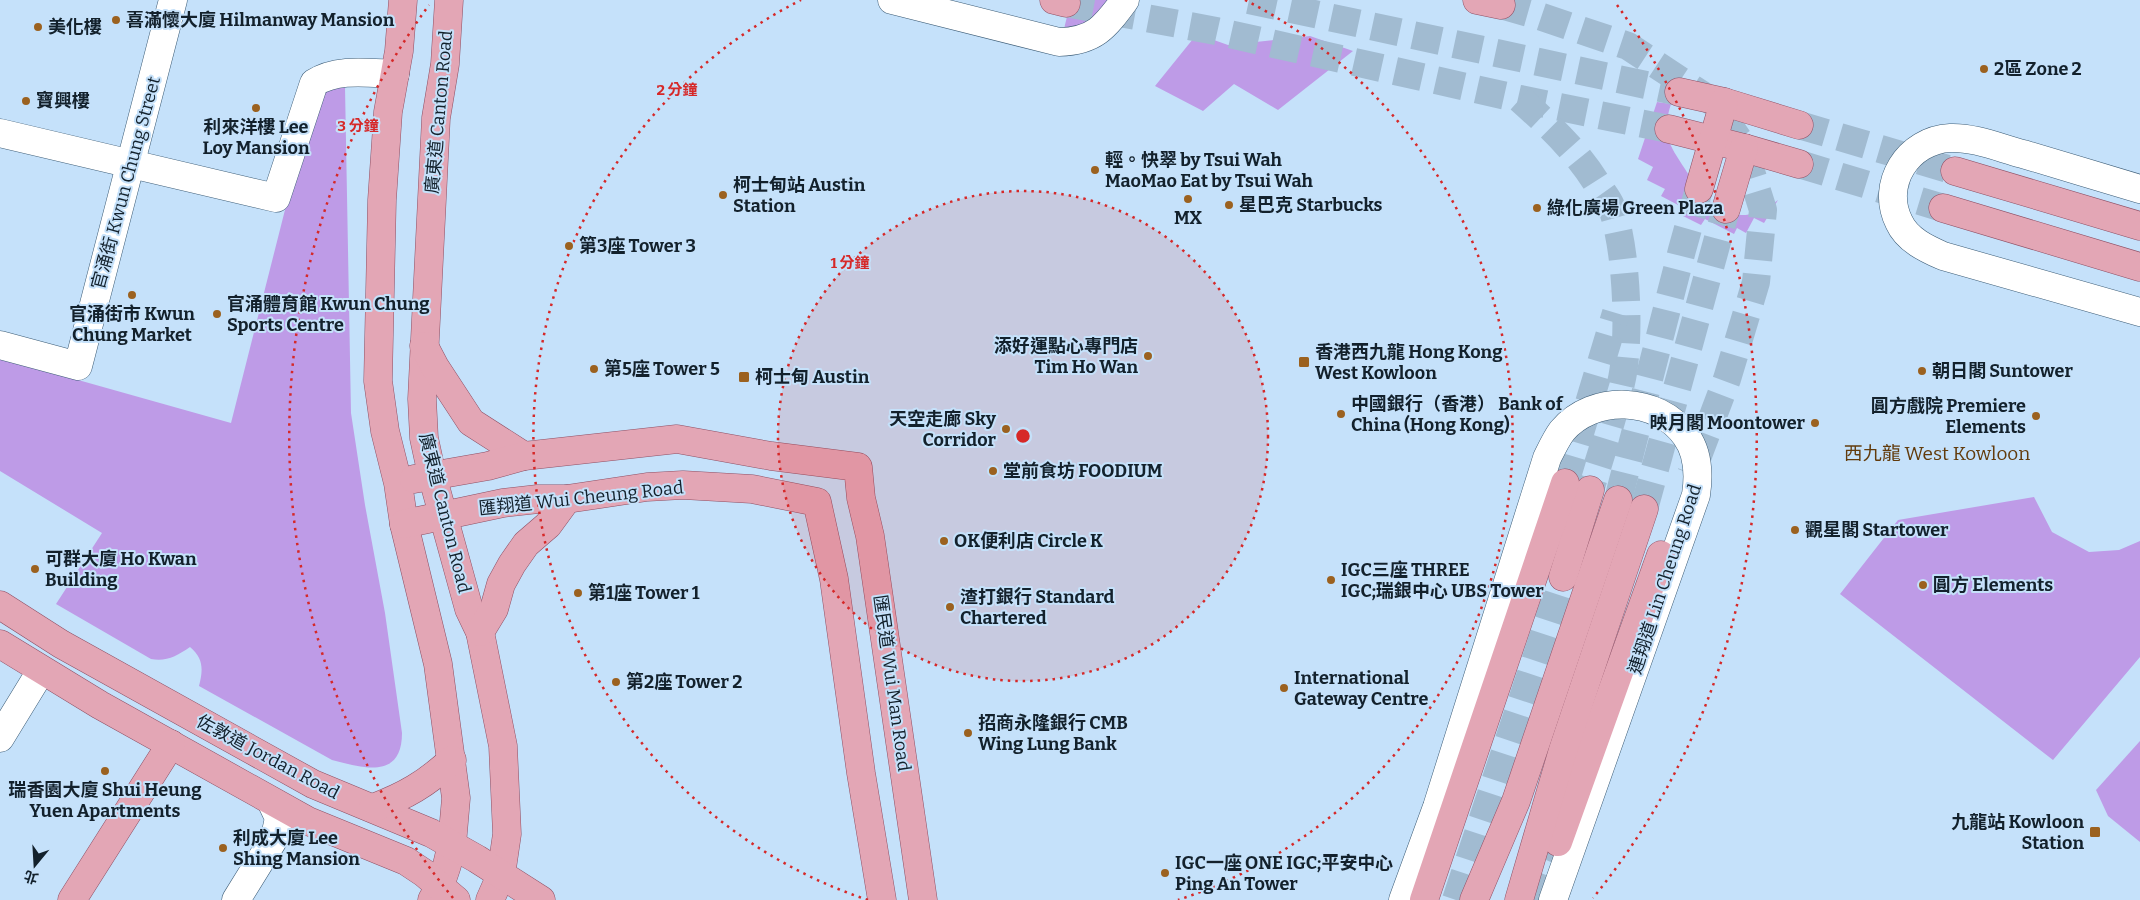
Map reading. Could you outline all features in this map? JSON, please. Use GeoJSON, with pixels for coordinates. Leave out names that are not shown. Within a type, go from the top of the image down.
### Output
{"type":"FeatureCollection","features":[{"type":"Feature","properties":{"kind":"main road"},"geometry":{"type":"LineString","coordinates":[[403,0],[399,51],[388,112],[382,200],[378,381],[385,431],[398,483],[404,524],[438,664],[452,760],[456,798],[452,844],[443,895]]}},
{"type":"Feature","properties":{"kind":"main road","name":"廣東道 Canton Road"},"geometry":{"type":"LineString","coordinates":[[449,0],[444,64],[436,118],[422,399],[424,438],[432,475],[470,608],[480,632],[503,746],[507,834],[501,875],[490,900]]}},
{"type":"Feature","properties":{"kind":"main road"},"geometry":{"type":"LineString","coordinates":[[1679,92],[1724,102],[1799,125]]}},
{"type":"Feature","properties":{"kind":"main road"},"geometry":{"type":"LineString","coordinates":[[1699,189],[1724,102]]}},
{"type":"Feature","properties":{"kind":"main road"},"geometry":{"type":"LineString","coordinates":[[1669,129],[1799,164]]}},
{"type":"Feature","properties":{"kind":"main road"},"geometry":{"type":"LineString","coordinates":[[1726,209],[1744,148]]}},
{"type":"Feature","properties":{"kind":"main road"},"geometry":{"type":"LineString","coordinates":[[1955,171],[2140,226]]}},
{"type":"Feature","properties":{"kind":"main road"},"geometry":{"type":"LineString","coordinates":[[1944,208],[2140,267]]}},
{"type":"Feature","properties":{"kind":"main road"},"geometry":{"type":"LineString","coordinates":[[424,346],[435,367],[471,422],[524,456]]}},
{"type":"Feature","properties":{"kind":"main road","name":"匯民道 Wui Man Road"},"geometry":{"type":"LineString","coordinates":[[524,456],[677,439],[770,456],[858,467],[861,498],[870,536],[923,900]]}},
{"type":"Feature","properties":{"kind":"main road"},"geometry":{"type":"LineString","coordinates":[[398,483],[432,475],[488,466],[524,456]]}},
{"type":"Feature","properties":{"kind":"main road","name":"匯翔道 Wui Cheung Road"},"geometry":{"type":"LineString","coordinates":[[404,524],[503,503],[538,499],[567,499],[637,488],[684,485],[752,490],[817,502],[834,579],[860,764],[882,900]]}},
{"type":"Feature","properties":{"kind":"main road"},"geometry":{"type":"LineString","coordinates":[[1424,900],[1578,486],[1562,577]]}},
{"type":"Feature","properties":{"kind":"main road"},"geometry":{"type":"LineString","coordinates":[[480,632],[494,609],[502,584],[512,564],[526,544],[548,525],[567,499]]}},
{"type":"Feature","properties":{"kind":"main road"},"geometry":{"type":"LineString","coordinates":[[1474,900],[1516,801],[1618,500]]}},
{"type":"Feature","properties":{"kind":"main road"},"geometry":{"type":"LineString","coordinates":[[1519,900],[1563,750],[1644,509]]}},
{"type":"Feature","properties":{"kind":"main road"},"geometry":{"type":"LineString","coordinates":[[1558,842],[1661,555]]}},
{"type":"Feature","properties":{"kind":"main road","name":"佐敦道 Jordan Road"},"geometry":{"type":"LineString","coordinates":[[0,605],[61,644],[313,784],[431,832],[541,900]]}},
{"type":"Feature","properties":{"kind":"main road","name":"佐敦道 Jordan Road"},"geometry":{"type":"LineString","coordinates":[[0,644],[41,670],[272,801],[319,826],[406,860],[443,895]]}},
{"type":"Feature","properties":{"kind":"main road"},"geometry":{"type":"LineString","coordinates":[[72,900],[171,744]]}},
{"type":"Feature","properties":{"kind":"main road"},"geometry":{"type":"LineString","coordinates":[[373,808],[402,797],[420,786],[452,760]]}},
{"type":"Feature","properties":{"kind":"street","name":"官涌街 Kwun Chung Street"},"geometry":{"type":"LineString","coordinates":[[0,345],[78,366],[174,0]]}},
{"type":"Feature","properties":{"kind":"street"},"geometry":{"type":"LineString","coordinates":[[892,0],[1059,42],[1086,39],[1109,20],[1125,0]]}},
{"type":"Feature","properties":{"kind":"street"},"geometry":{"type":"LineString","coordinates":[[0,133],[276,198],[314,83],[324,76],[340,73],[395,74]]}},
{"type":"Feature","properties":{"kind":"street"},"geometry":{"type":"LineString","coordinates":[[2140,189],[1987,144],[1950,138],[1923,144],[1911,153],[1902,164],[1895,178],[1892,193],[1893,208],[1899,224],[1911,238],[1925,248],[1944,256],[2140,312]]}},
{"type":"Feature","properties":{"kind":"street","name":"連翔道 Lin Cheung Road"},"geometry":{"type":"LineString","coordinates":[[1402,900],[1437,807],[1546,458],[1562,431],[1584,413],[1614,403],[1643,406],[1668,419],[1686,436],[1696,456],[1699,476],[1696,495],[1553,900]]}},
{"type":"Feature","properties":{"kind":"street"},"geometry":{"type":"LineString","coordinates":[[0,738],[41,670]]}},
{"type":"Feature","properties":{"kind":"street"},"geometry":{"type":"LineString","coordinates":[[236,900],[275,837],[279,818],[272,801]]}},
{"type":"Feature","properties":{"kind":"shaded area"},"geometry":{"type":"Polygon","coordinates":[[[1071,0],[1113,0],[1088,26],[1064,29],[1071,0]]]}},
{"type":"Feature","properties":{"kind":"shaded area"},"geometry":{"type":"Polygon","coordinates":[[[1197,34],[1228,45],[1310,36],[1353,51],[1278,110],[1234,84],[1203,111],[1155,86],[1197,34]]]}},
{"type":"Feature","properties":{"kind":"shaded area"},"geometry":{"type":"Polygon","coordinates":[[[345,87],[351,413],[365,505],[385,613],[402,733],[400,748],[395,758],[388,764],[379,767],[356,766],[332,760],[199,686],[201,675],[200,660],[195,651],[190,647],[171,658],[162,660],[151,659],[56,604],[102,533],[0,471],[0,358],[231,423],[287,202],[321,89],[345,87]]]}},
{"type":"Feature","properties":{"kind":"shaded area"},"geometry":{"type":"Polygon","coordinates":[[[1657,102],[1671,104],[1667,124],[1668,139],[1679,160],[1703,195],[1724,211],[1736,215],[1763,210],[1778,200],[1764,223],[1754,218],[1746,233],[1737,228],[1734,234],[1705,219],[1701,225],[1677,213],[1680,206],[1661,196],[1665,189],[1647,180],[1653,167],[1638,159],[1657,102]]]}},
{"type":"Feature","properties":{"kind":"shaded area"},"geometry":{"type":"Polygon","coordinates":[[[2034,497],[2052,532],[2089,552],[2119,550],[2140,541],[2140,657],[2053,760],[1840,594],[1898,520],[2034,497]]]}},
{"type":"Feature","properties":{"kind":"shaded area"},"geometry":{"type":"Polygon","coordinates":[[[2140,741],[2140,842],[2108,816],[2096,790],[2140,741]]]}},
{"type":"Feature","properties":{"kind":"tunnel"},"geometry":{"type":"LineString","coordinates":[[1249,0],[1679,92]]}},
{"type":"Feature","properties":{"kind":"tunnel"},"geometry":{"type":"LineString","coordinates":[[1066,3],[1216,31],[1520,99],[1669,129]]}},
{"type":"Feature","properties":{"kind":"tunnel"},"geometry":{"type":"LineString","coordinates":[[1501,5],[1628,46],[1713,102],[1743,146],[1763,210],[1756,282],[1727,379],[1691,474]]}},
{"type":"Feature","properties":{"kind":"tunnel"},"geometry":{"type":"LineString","coordinates":[[1520,99],[1563,140],[1591,174],[1611,206],[1621,244],[1626,294],[1624,365],[1614,410],[1590,490]]}},
{"type":"Feature","properties":{"kind":"tunnel"},"geometry":{"type":"LineString","coordinates":[[1799,125],[1955,171]]}},
{"type":"Feature","properties":{"kind":"tunnel"},"geometry":{"type":"LineString","coordinates":[[1799,164],[1943,208]]}},
{"type":"Feature","properties":{"kind":"tunnel"},"geometry":{"type":"LineString","coordinates":[[1618,500],[1699,189]]}},
{"type":"Feature","properties":{"kind":"tunnel"},"geometry":{"type":"LineString","coordinates":[[1644,509],[1726,209]]}},
{"type":"Feature","properties":{"kind":"tunnel"},"geometry":{"type":"LineString","coordinates":[[1565,483],[1616,313]]}},
{"type":"Feature","properties":{"kind":"tunnel"},"geometry":{"type":"LineString","coordinates":[[1456,900],[1563,577]]}},
{"type":"Feature","properties":{"kind":"tunnel"},"geometry":{"type":"LineString","coordinates":[[1533,900],[1558,842]]}},
{"type":"Feature","properties":{"kind":"place","name":"喜滿懷大廈 Hilmanway Mansion"},"geometry":{"type":"Point","coordinates":[116,20]}},
{"type":"Feature","properties":{"kind":"place","name":"美化樓"},"geometry":{"type":"Point","coordinates":[38,27]}},
{"type":"Feature","properties":{"kind":"place","name":"2區 Zone 2"},"geometry":{"type":"Point","coordinates":[1984,69]}},
{"type":"Feature","properties":{"kind":"place","name":"寶興樓"},"geometry":{"type":"Point","coordinates":[26,101]}},
{"type":"Feature","properties":{"kind":"place","name":"利來洋樓 Lee Loy Mansion"},"geometry":{"type":"Point","coordinates":[256,108]}},
{"type":"Feature","properties":{"kind":"place","name":"輕。快翠 by Tsui Wah MaoMao Eat by Tsui Wah"},"geometry":{"type":"Point","coordinates":[1095,170]}},
{"type":"Feature","properties":{"kind":"place","name":"柯士甸站 Austin Station"},"geometry":{"type":"Point","coordinates":[723,195]}},
{"type":"Feature","properties":{"kind":"place","name":"MX"},"geometry":{"type":"Point","coordinates":[1188,199]}},
{"type":"Feature","properties":{"kind":"place","name":"星巴克 Starbucks"},"geometry":{"type":"Point","coordinates":[1229,205]}},
{"type":"Feature","properties":{"kind":"place","name":"綠化廣場 Green Plaza"},"geometry":{"type":"Point","coordinates":[1537,208]}},
{"type":"Feature","properties":{"kind":"place","name":"第3座 Tower 3"},"geometry":{"type":"Point","coordinates":[569,246]}},
{"type":"Feature","properties":{"kind":"place","name":"官涌街市 Kwun Chung Market"},"geometry":{"type":"Point","coordinates":[132,295]}},
{"type":"Feature","properties":{"kind":"place","name":"官涌體育館 Kwun Chung Sports Centre"},"geometry":{"type":"Point","coordinates":[217,314]}},
{"type":"Feature","properties":{"kind":"place","name":"添好運點心專門店 Tim Ho Wan"},"geometry":{"type":"Point","coordinates":[1148,356]}},
{"type":"Feature","properties":{"kind":"place","name":"香港西九龍 Hong Kong West Kowloon"},"geometry":{"type":"Point","coordinates":[1304,362]}},
{"type":"Feature","properties":{"kind":"place","name":"第5座 Tower 5"},"geometry":{"type":"Point","coordinates":[594,369]}},
{"type":"Feature","properties":{"kind":"place","name":"朝日閣 Suntower"},"geometry":{"type":"Point","coordinates":[1922,371]}},
{"type":"Feature","properties":{"kind":"place","name":"柯士甸 Austin"},"geometry":{"type":"Point","coordinates":[744,377]}},
{"type":"Feature","properties":{"kind":"place","name":"中國銀行（香港） Bank of China (Hong Kong)"},"geometry":{"type":"Point","coordinates":[1341,414]}},
{"type":"Feature","properties":{"kind":"place","name":"圓方戲院 Premiere Elements"},"geometry":{"type":"Point","coordinates":[2036,416]}},
{"type":"Feature","properties":{"kind":"place","name":"映月閣 Moontower"},"geometry":{"type":"Point","coordinates":[1815,423]}},
{"type":"Feature","properties":{"kind":"place","name":"天空走廊 Sky Corridor"},"geometry":{"type":"Point","coordinates":[1006,429]}},
{"type":"Feature","properties":{"kind":"place","name":"堂前食坊 FOODIUM"},"geometry":{"type":"Point","coordinates":[993,471]}},
{"type":"Feature","properties":{"kind":"place","name":"觀星閣 Startower"},"geometry":{"type":"Point","coordinates":[1795,530]}},
{"type":"Feature","properties":{"kind":"place","name":"OK便利店 Circle K"},"geometry":{"type":"Point","coordinates":[944,541]}},
{"type":"Feature","properties":{"kind":"place","name":"可群大廈 Ho Kwan Building"},"geometry":{"type":"Point","coordinates":[35,569]}},
{"type":"Feature","properties":{"kind":"place","name":"IGC三座 THREE IGC;瑞銀中心 UBS Tower"},"geometry":{"type":"Point","coordinates":[1331,580]}},
{"type":"Feature","properties":{"kind":"place","name":"圓方 Elements"},"geometry":{"type":"Point","coordinates":[1923,585]}},
{"type":"Feature","properties":{"kind":"place","name":"第1座 Tower 1"},"geometry":{"type":"Point","coordinates":[578,593]}},
{"type":"Feature","properties":{"kind":"place","name":"渣打銀行 Standard Chartered"},"geometry":{"type":"Point","coordinates":[950,607]}},
{"type":"Feature","properties":{"kind":"place","name":"第2座 Tower 2"},"geometry":{"type":"Point","coordinates":[616,682]}},
{"type":"Feature","properties":{"kind":"place","name":"International Gateway Centre"},"geometry":{"type":"Point","coordinates":[1284,688]}},
{"type":"Feature","properties":{"kind":"place","name":"招商永隆銀行 CMB Wing Lung Bank"},"geometry":{"type":"Point","coordinates":[968,733]}},
{"type":"Feature","properties":{"kind":"place","name":"瑞香園大廈 Shui Heung Yuen Apartments"},"geometry":{"type":"Point","coordinates":[105,771]}},
{"type":"Feature","properties":{"kind":"place","name":"九龍站 Kowloon Station"},"geometry":{"type":"Point","coordinates":[2095,832]}},
{"type":"Feature","properties":{"kind":"place","name":"利成大廈 Lee Shing Mansion"},"geometry":{"type":"Point","coordinates":[223,848]}},
{"type":"Feature","properties":{"kind":"place","name":"IGC一座 ONE IGC;平安中心 Ping An Tower"},"geometry":{"type":"Point","coordinates":[1165,873]}},
{"type":"Feature","properties":{"kind":"district","name":"西九龍 West Kowloon"},"geometry":{"type":"Point","coordinates":[1937,453]}}]}
